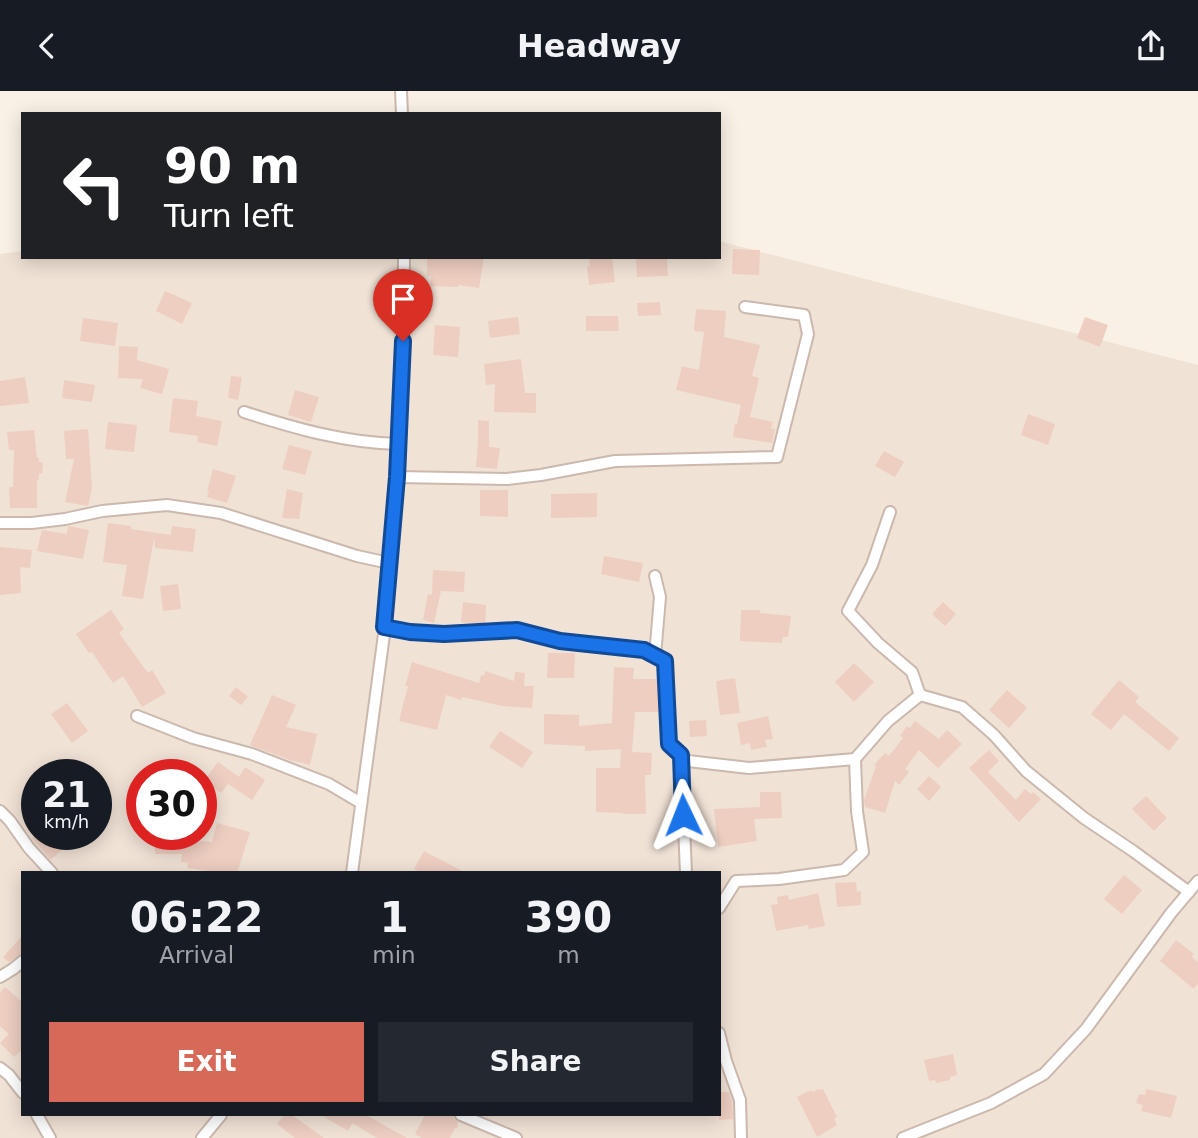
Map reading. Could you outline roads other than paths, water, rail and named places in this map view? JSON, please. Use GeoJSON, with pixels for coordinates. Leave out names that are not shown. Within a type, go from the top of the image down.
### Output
{"type":"FeatureCollection","features":[{"type":"Feature","properties":{"kind":"street"},"geometry":{"type":"LineString","coordinates":[[401,91],[402,112]]}},
{"type":"Feature","properties":{"kind":"street"},"geometry":{"type":"LineString","coordinates":[[352,871],[384,627],[397,477],[404,259]]}},
{"type":"Feature","properties":{"kind":"street"},"geometry":{"type":"LineString","coordinates":[[397,477],[507,479],[615,461],[777,457],[808,334],[806,324],[804,315],[745,307]]}},
{"type":"Feature","properties":{"kind":"street"},"geometry":{"type":"LineString","coordinates":[[244,412],[299,430],[375,443],[399,444]]}},
{"type":"Feature","properties":{"kind":"street"},"geometry":{"type":"LineString","coordinates":[[0,523],[32,523],[102,511],[166,505],[222,513],[357,556],[389,563]]}},
{"type":"Feature","properties":{"kind":"street"},"geometry":{"type":"LineString","coordinates":[[890,512],[872,565],[848,611],[878,643],[912,672],[919,695]]}},
{"type":"Feature","properties":{"kind":"street"},"geometry":{"type":"LineString","coordinates":[[655,576],[660,597],[655,656]]}},
{"type":"Feature","properties":{"kind":"street"},"geometry":{"type":"LineString","coordinates":[[384,627],[444,634],[517,630],[560,641],[644,650],[665,661],[669,744],[688,761],[749,768],[855,759]]}},
{"type":"Feature","properties":{"kind":"street"},"geometry":{"type":"LineString","coordinates":[[721,905],[736,881],[779,879],[844,870],[863,852],[857,811],[855,759],[888,721],[919,695]]}},
{"type":"Feature","properties":{"kind":"street"},"geometry":{"type":"LineString","coordinates":[[919,695],[962,707],[994,735],[1026,771],[1084,818],[1189,892]]}},
{"type":"Feature","properties":{"kind":"street"},"geometry":{"type":"LineString","coordinates":[[137,716],[193,738],[265,759],[329,784],[362,803]]}},
{"type":"Feature","properties":{"kind":"street"},"geometry":{"type":"LineString","coordinates":[[681,755],[686,871]]}},
{"type":"Feature","properties":{"kind":"street"},"geometry":{"type":"LineString","coordinates":[[0,811],[49,871]]}},
{"type":"Feature","properties":{"kind":"street"},"geometry":{"type":"LineString","coordinates":[[903,1138],[991,1103],[1044,1074],[1086,1029],[1171,913],[1198,881]]}},
{"type":"Feature","properties":{"kind":"street"},"geometry":{"type":"LineString","coordinates":[[0,977],[21,963]]}},
{"type":"Feature","properties":{"kind":"street"},"geometry":{"type":"LineString","coordinates":[[721,1041],[740,1100],[741,1138]]}},
{"type":"Feature","properties":{"kind":"street"},"geometry":{"type":"LineString","coordinates":[[0,1068],[21,1090]]}},
{"type":"Feature","properties":{"kind":"street"},"geometry":{"type":"LineString","coordinates":[[38,1116],[50,1138]]}},
{"type":"Feature","properties":{"kind":"street"},"geometry":{"type":"LineString","coordinates":[[202,1138],[220,1116]]}},
{"type":"Feature","properties":{"kind":"street"},"geometry":{"type":"LineString","coordinates":[[463,1116],[516,1138]]}}]}
